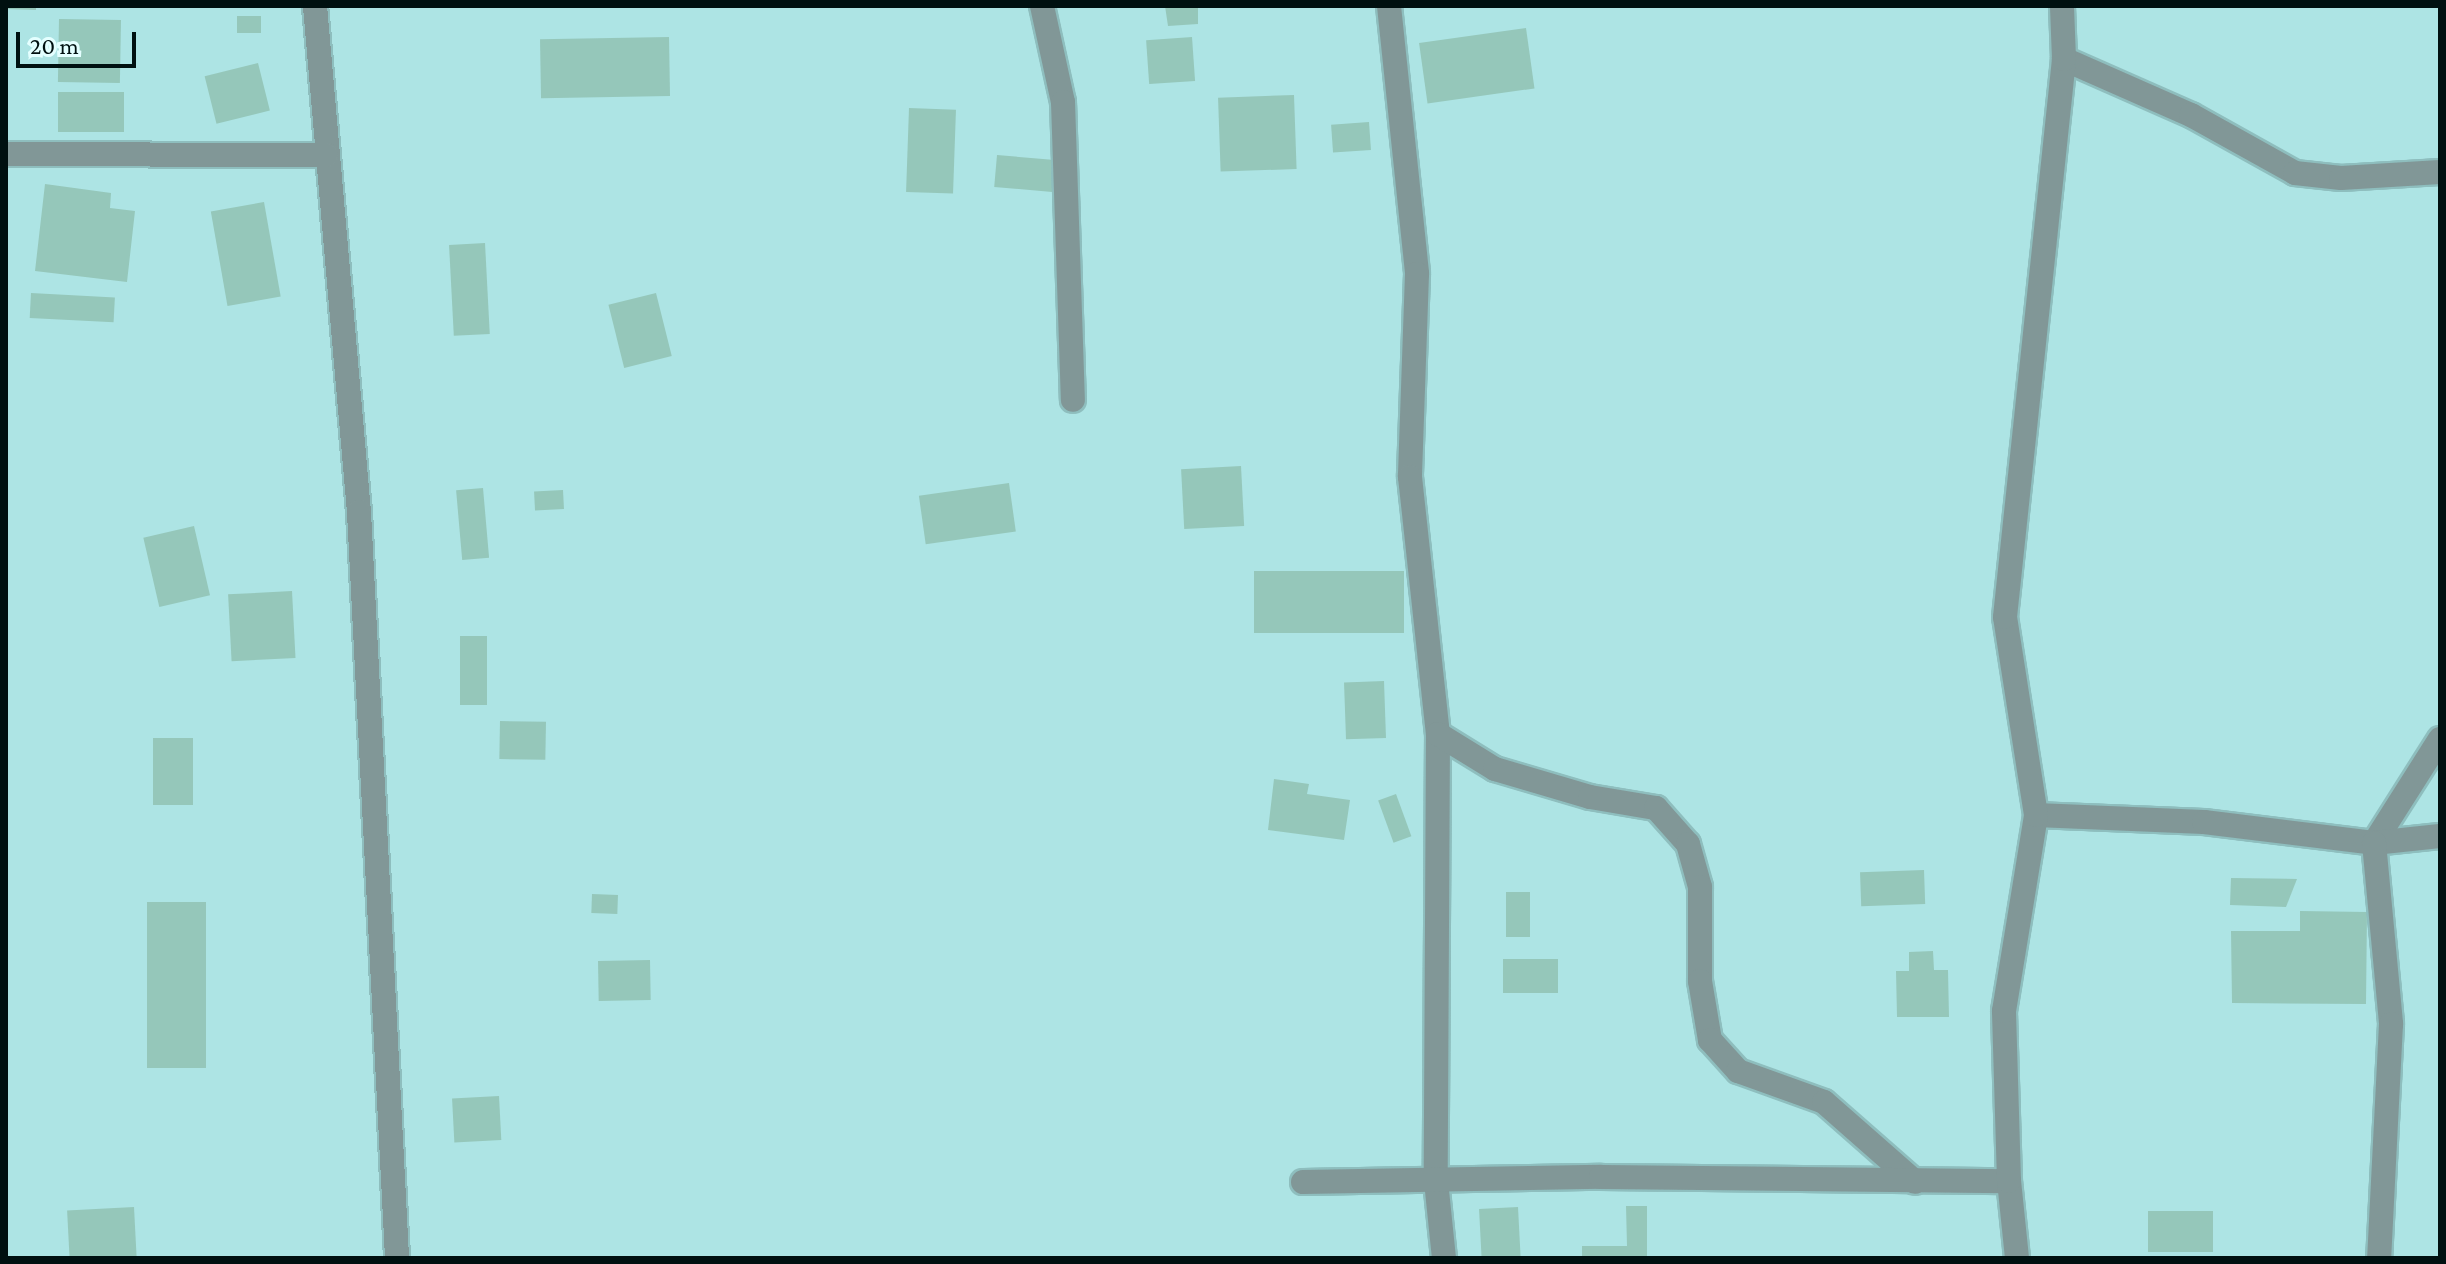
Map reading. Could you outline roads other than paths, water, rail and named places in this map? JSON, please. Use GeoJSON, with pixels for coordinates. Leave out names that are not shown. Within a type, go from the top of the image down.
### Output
{"type":"FeatureCollection","features":[{"type":"Feature","properties":{"kind":"street"},"geometry":{"type":"LineString","coordinates":[[315,6],[361,543],[397,1258]]}},
{"type":"Feature","properties":{"kind":"street"},"geometry":{"type":"LineString","coordinates":[[1042,6],[1063,102],[1073,400]]}},
{"type":"Feature","properties":{"kind":"street"},"geometry":{"type":"LineString","coordinates":[[1389,6],[1417,274],[1410,477],[1438,734],[1436,1181],[1444,1258]]}},
{"type":"Feature","properties":{"kind":"street"},"geometry":{"type":"LineString","coordinates":[[2017,1258],[2009,1181],[2004,1011],[2036,815],[2005,617],[2064,59],[2062,6]]}},
{"type":"Feature","properties":{"kind":"street"},"geometry":{"type":"LineString","coordinates":[[2064,59],[2191,115],[2295,173],[2341,178],[2440,172]]}},
{"type":"Feature","properties":{"kind":"street"},"geometry":{"type":"LineString","coordinates":[[6,154],[326,155]]}},
{"type":"Feature","properties":{"kind":"street"},"geometry":{"type":"LineString","coordinates":[[1438,734],[1495,769],[1590,797],[1656,808],[1688,844],[1700,887],[1700,981],[1710,1040],[1738,1071],[1824,1102],[1915,1182]]}},
{"type":"Feature","properties":{"kind":"street"},"geometry":{"type":"LineString","coordinates":[[2379,1258],[2391,1024],[2374,843],[2440,739]]}},
{"type":"Feature","properties":{"kind":"street"},"geometry":{"type":"LineString","coordinates":[[2036,815],[2204,822],[2374,843],[2440,836]]}},
{"type":"Feature","properties":{"kind":"street"},"geometry":{"type":"LineString","coordinates":[[1303,1182],[1601,1177],[2009,1181]]}}]}
